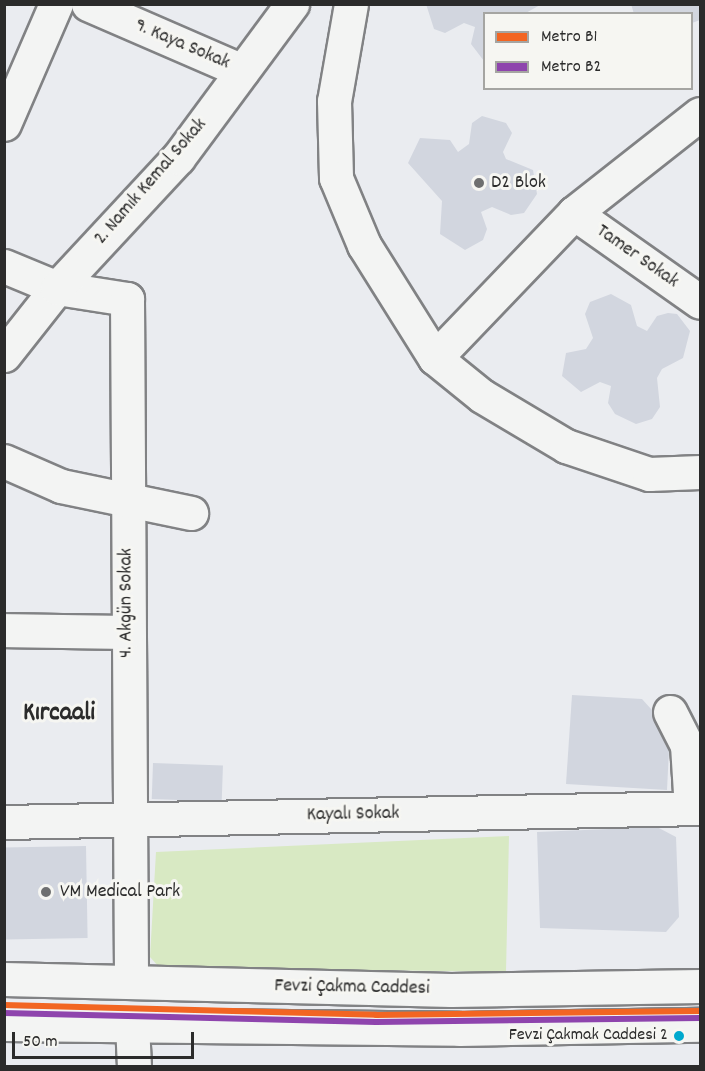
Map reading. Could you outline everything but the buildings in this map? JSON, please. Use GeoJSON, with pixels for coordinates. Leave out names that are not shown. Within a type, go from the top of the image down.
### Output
{"type":"FeatureCollection","features":[{"type":"Feature","properties":{"kind":"street"},"geometry":{"type":"LineString","coordinates":[[4,124],[56,4]]}},
{"type":"Feature","properties":{"kind":"street","name":"9. Kaya Sokak"},"geometry":{"type":"LineString","coordinates":[[88,4],[242,71]]}},
{"type":"Feature","properties":{"kind":"street","name":"2. Namık Kemal Sokak"},"geometry":{"type":"LineString","coordinates":[[4,355],[57,288],[178,158],[292,4]]}},
{"type":"Feature","properties":{"kind":"street"},"geometry":{"type":"LineString","coordinates":[[351,4],[334,101],[336,178],[364,245],[435,358],[482,396],[566,446],[649,474],[700,472]]}},
{"type":"Feature","properties":{"kind":"street"},"geometry":{"type":"LineString","coordinates":[[435,358],[574,213],[700,114]]}},
{"type":"Feature","properties":{"kind":"street","name":"Tamer Sokak"},"geometry":{"type":"LineString","coordinates":[[574,213],[700,302]]}},
{"type":"Feature","properties":{"kind":"street"},"geometry":{"type":"LineString","coordinates":[[4,266],[57,288]]}},
{"type":"Feature","properties":{"kind":"street","name":"4. Akgün Sokak"},"geometry":{"type":"LineString","coordinates":[[57,288],[127,299],[127,632],[131,979]]}},
{"type":"Feature","properties":{"kind":"street"},"geometry":{"type":"LineString","coordinates":[[4,461],[61,486],[127,504],[191,513]]}},
{"type":"Feature","properties":{"kind":"street"},"geometry":{"type":"LineString","coordinates":[[4,630],[127,632]]}},
{"type":"Feature","properties":{"kind":"street"},"geometry":{"type":"LineString","coordinates":[[670,712],[687,744],[696,808]]}},
{"type":"Feature","properties":{"kind":"street","name":"Kayalı Sokak"},"geometry":{"type":"LineString","coordinates":[[4,822],[696,808]]}},
{"type":"Feature","properties":{"kind":"street","name":"Fevzi Çakma Caddesi"},"geometry":{"type":"LineString","coordinates":[[4,979],[131,979],[451,990],[700,986]]}},
{"type":"Feature","properties":{"kind":"street"},"geometry":{"type":"LineString","coordinates":[[4,1024],[459,1029],[700,1025]]}},
{"type":"Feature","properties":{"kind":"street"},"geometry":{"type":"LineString","coordinates":[[132,1024],[134,1066]]}},
{"type":"Feature","properties":{"kind":"green space"},"geometry":{"type":"Polygon","coordinates":[[[509,836],[506,972],[159,967],[150,957],[156,852],[509,836]]]}},
{"type":"Feature","properties":{"kind":"metro line","name":"B1"},"geometry":{"type":"LineString","coordinates":[[4,1005],[376,1015],[700,1011]]}},
{"type":"Feature","properties":{"kind":"metro line","name":"B2"},"geometry":{"type":"LineString","coordinates":[[4,1013],[376,1022],[700,1018]]}},
{"type":"Feature","properties":{"kind":"place","name":"D2 Blok"},"geometry":{"type":"Point","coordinates":[479,183]}},
{"type":"Feature","properties":{"kind":"place","name":"VM Medical Park"},"geometry":{"type":"Point","coordinates":[46,892]}},
{"type":"Feature","properties":{"kind":"place","name":"Fevzi Çakmak Caddesi 2"},"geometry":{"type":"Point","coordinates":[679,1036]}},
{"type":"Feature","properties":{"kind":"district","name":"Kırcaali"},"geometry":{"type":"Point","coordinates":[59,714]}}]}
